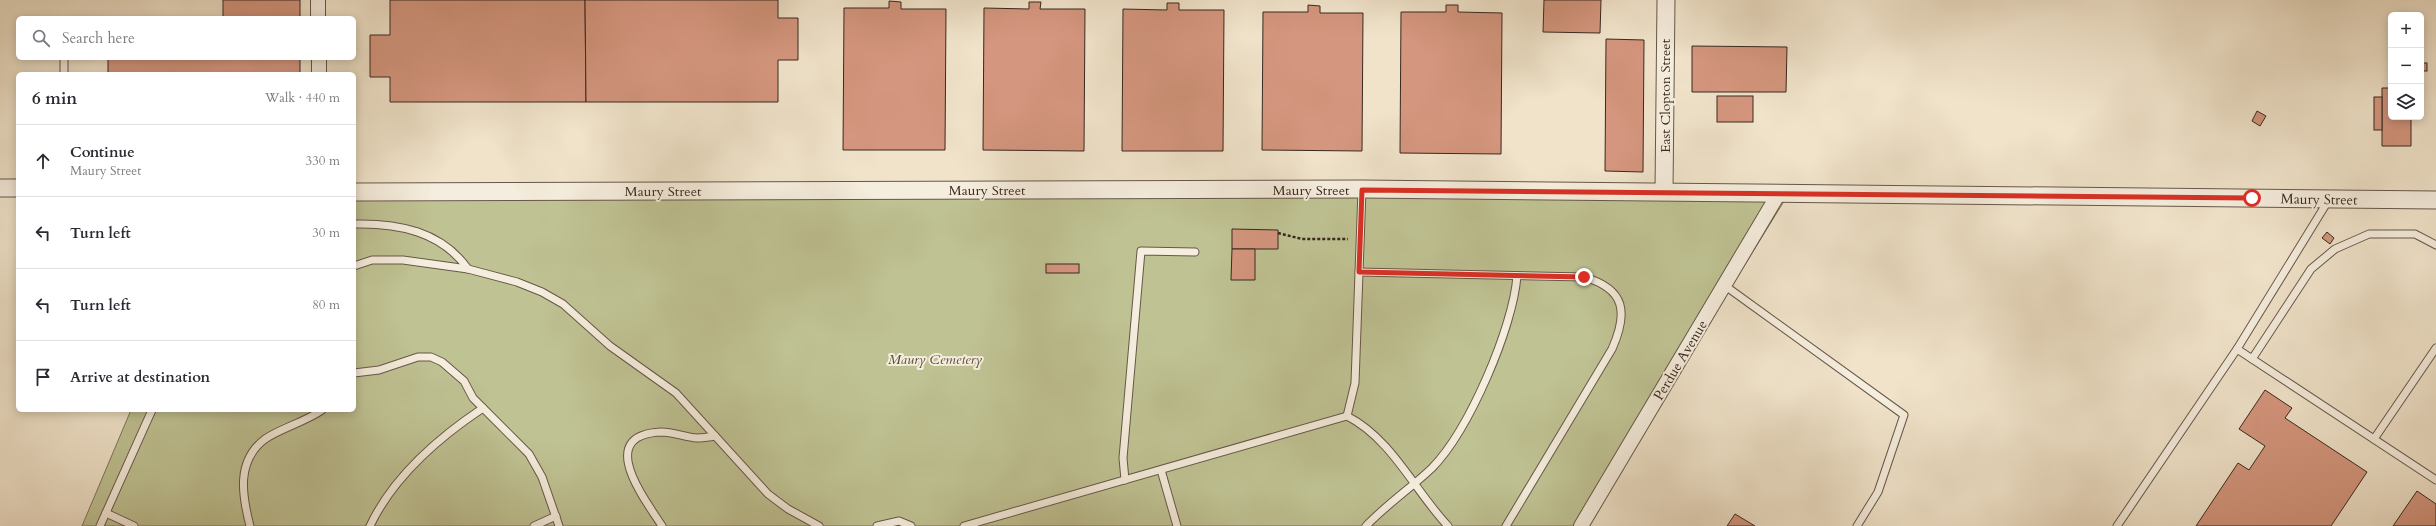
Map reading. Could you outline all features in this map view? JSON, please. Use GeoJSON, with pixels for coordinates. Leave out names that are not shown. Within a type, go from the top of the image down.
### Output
{"type":"FeatureCollection","features":[{"type":"Feature","properties":{"kind":"street"},"geometry":{"type":"LineString","coordinates":[[318,0],[318,16]]}},
{"type":"Feature","properties":{"kind":"street","name":"East Clopton Street"},"geometry":{"type":"LineString","coordinates":[[1664,191],[1666,0]]}},
{"type":"Feature","properties":{"kind":"street"},"geometry":{"type":"LineString","coordinates":[[319,60],[319,72]]}},
{"type":"Feature","properties":{"kind":"street"},"geometry":{"type":"LineString","coordinates":[[0,188],[16,188]]}},
{"type":"Feature","properties":{"kind":"street","name":"Maury Street"},"geometry":{"type":"LineString","coordinates":[[356,192],[1362,190],[1664,191],[2436,200]]}},
{"type":"Feature","properties":{"kind":"street","name":"Perdue Avenue"},"geometry":{"type":"LineString","coordinates":[[1581,526],[1779,193]]}},
{"type":"Feature","properties":{"kind":"lane"},"geometry":{"type":"LineString","coordinates":[[64,60],[64,72]]}},
{"type":"Feature","properties":{"kind":"lane"},"geometry":{"type":"LineString","coordinates":[[1347,416],[1354,383],[1362,190]]}},
{"type":"Feature","properties":{"kind":"lane"},"geometry":{"type":"LineString","coordinates":[[2121,525],[2237,349],[2329,199]]}},
{"type":"Feature","properties":{"kind":"lane"},"geometry":{"type":"LineString","coordinates":[[356,224],[411,228],[429,236],[459,257],[468,269]]}},
{"type":"Feature","properties":{"kind":"lane"},"geometry":{"type":"LineString","coordinates":[[2252,359],[2311,269],[2335,249],[2369,234],[2415,234],[2436,245]]}},
{"type":"Feature","properties":{"kind":"lane"},"geometry":{"type":"LineString","coordinates":[[1125,480],[1123,458],[1141,251],[1195,252]]}},
{"type":"Feature","properties":{"kind":"lane"},"geometry":{"type":"LineString","coordinates":[[356,265],[372,260],[403,260],[468,269],[517,282],[563,304],[610,346],[676,393],[768,494],[788,509],[819,526]]}},
{"type":"Feature","properties":{"kind":"lane"},"geometry":{"type":"LineString","coordinates":[[1359,272],[1584,277],[1600,282],[1611,290],[1619,301],[1623,314],[1621,329],[1612,349],[1506,526]]}},
{"type":"Feature","properties":{"kind":"lane"},"geometry":{"type":"LineString","coordinates":[[1366,526],[1413,483],[1432,468],[1464,425],[1507,326],[1515,298],[1517,276]]}},
{"type":"Feature","properties":{"kind":"lane"},"geometry":{"type":"LineString","coordinates":[[1724,285],[1755,306],[1805,346],[1904,415],[1878,492],[1858,526]]}},
{"type":"Feature","properties":{"kind":"lane"},"geometry":{"type":"LineString","coordinates":[[2374,439],[2436,348]]}},
{"type":"Feature","properties":{"kind":"lane"},"geometry":{"type":"LineString","coordinates":[[2237,349],[2436,480]]}},
{"type":"Feature","properties":{"kind":"lane"},"geometry":{"type":"LineString","coordinates":[[356,373],[379,370],[418,357],[431,357],[442,362],[455,371],[483,408],[530,454],[542,477],[559,526]]}},
{"type":"Feature","properties":{"kind":"lane"},"geometry":{"type":"LineString","coordinates":[[370,526],[387,496],[408,470],[445,436],[483,408]]}},
{"type":"Feature","properties":{"kind":"lane"},"geometry":{"type":"LineString","coordinates":[[100,526],[151,412]]}},
{"type":"Feature","properties":{"kind":"lane"},"geometry":{"type":"LineString","coordinates":[[250,526],[243,498],[243,483],[245,466],[253,451],[266,439],[318,412]]}},
{"type":"Feature","properties":{"kind":"lane"},"geometry":{"type":"LineString","coordinates":[[964,526],[1347,416],[1365,425],[1381,440],[1448,526]]}},
{"type":"Feature","properties":{"kind":"lane"},"geometry":{"type":"LineString","coordinates":[[662,526],[632,476],[626,456],[629,445],[638,436],[648,433],[662,432],[697,438],[715,436]]}},
{"type":"Feature","properties":{"kind":"lane"},"geometry":{"type":"LineString","coordinates":[[1161,470],[1177,526]]}},
{"type":"Feature","properties":{"kind":"lane"},"geometry":{"type":"LineString","coordinates":[[106,513],[134,526]]}},
{"type":"Feature","properties":{"kind":"lane"},"geometry":{"type":"LineString","coordinates":[[534,526],[556,516]]}},
{"type":"Feature","properties":{"kind":"lane"},"geometry":{"type":"LineString","coordinates":[[877,526],[899,521],[911,526]]}},
{"type":"Feature","properties":{"kind":"path"},"geometry":{"type":"LineString","coordinates":[[1278,233],[1302,239],[1349,239]]}},
{"type":"Feature","properties":{"kind":"green space","name":"Maury Cemetery"},"geometry":{"type":"Polygon","coordinates":[[[356,192],[1789,193],[1584,526],[82,526],[130,412],[356,412],[356,192]]]}},
{"type":"Feature","properties":{"kind":"building"},"geometry":{"type":"Polygon","coordinates":[[[223,0],[300,0],[300,16],[223,16],[223,0]]]}},
{"type":"Feature","properties":{"kind":"building"},"geometry":{"type":"Polygon","coordinates":[[[390,0],[585,0],[586,102],[390,102],[390,77],[370,77],[370,35],[390,35],[390,0]]]}},
{"type":"Feature","properties":{"kind":"building"},"geometry":{"type":"Polygon","coordinates":[[[585,0],[778,0],[778,18],[798,18],[798,60],[778,60],[778,102],[586,102],[585,0]]]}},
{"type":"Feature","properties":{"kind":"building"},"geometry":{"type":"Polygon","coordinates":[[[1544,0],[1601,0],[1600,33],[1543,32],[1544,0]]]}},
{"type":"Feature","properties":{"kind":"building"},"geometry":{"type":"Polygon","coordinates":[[[889,1],[901,2],[901,9],[946,9],[945,150],[843,150],[844,8],[889,8],[889,1]]]}},
{"type":"Feature","properties":{"kind":"building"},"geometry":{"type":"Polygon","coordinates":[[[1029,2],[1041,2],[1040,9],[1085,9],[1084,151],[983,150],[984,8],[1029,9],[1029,2]]]}},
{"type":"Feature","properties":{"kind":"building"},"geometry":{"type":"Polygon","coordinates":[[[1167,3],[1179,3],[1179,10],[1224,10],[1223,151],[1122,151],[1123,9],[1167,10],[1167,3]]]}},
{"type":"Feature","properties":{"kind":"building"},"geometry":{"type":"Polygon","coordinates":[[[1308,5],[1320,6],[1320,13],[1363,13],[1362,151],[1262,150],[1263,12],[1308,12],[1308,5]]]}},
{"type":"Feature","properties":{"kind":"building"},"geometry":{"type":"Polygon","coordinates":[[[1446,5],[1458,5],[1458,12],[1502,13],[1501,154],[1400,153],[1401,12],[1446,12],[1446,5]]]}},
{"type":"Feature","properties":{"kind":"building"},"geometry":{"type":"Polygon","coordinates":[[[1606,39],[1644,40],[1643,172],[1605,171],[1606,39]]]}},
{"type":"Feature","properties":{"kind":"building"},"geometry":{"type":"Polygon","coordinates":[[[1692,46],[1787,47],[1786,92],[1692,92],[1692,46]]]}},
{"type":"Feature","properties":{"kind":"building"},"geometry":{"type":"Polygon","coordinates":[[[108,60],[300,60],[300,72],[108,72],[108,60]]]}},
{"type":"Feature","properties":{"kind":"building"},"geometry":{"type":"Polygon","coordinates":[[[2424,63],[2427,63],[2427,71],[2424,71],[2424,63]]]}},
{"type":"Feature","properties":{"kind":"building"},"geometry":{"type":"Polygon","coordinates":[[[2382,88],[2388,88],[2388,120],[2411,120],[2411,146],[2382,146],[2382,88]]]}},
{"type":"Feature","properties":{"kind":"building"},"geometry":{"type":"Polygon","coordinates":[[[1717,96],[1753,96],[1753,122],[1717,122],[1717,96]]]}},
{"type":"Feature","properties":{"kind":"building"},"geometry":{"type":"Polygon","coordinates":[[[2374,97],[2382,97],[2382,130],[2374,130],[2374,97]]]}},
{"type":"Feature","properties":{"kind":"building"},"geometry":{"type":"Polygon","coordinates":[[[2257,111],[2266,116],[2260,126],[2252,121],[2257,111]]]}},
{"type":"Feature","properties":{"kind":"building"},"geometry":{"type":"Polygon","coordinates":[[[1232,229],[1278,230],[1278,249],[1232,249],[1232,229]]]}},
{"type":"Feature","properties":{"kind":"building"},"geometry":{"type":"Polygon","coordinates":[[[2327,232],[2334,238],[2330,244],[2322,238],[2327,232]]]}},
{"type":"Feature","properties":{"kind":"building"},"geometry":{"type":"Polygon","coordinates":[[[1232,249],[1255,249],[1255,280],[1231,280],[1232,249]]]}},
{"type":"Feature","properties":{"kind":"building"},"geometry":{"type":"Polygon","coordinates":[[[1046,264],[1079,264],[1079,273],[1046,273],[1046,264]]]}},
{"type":"Feature","properties":{"kind":"building"},"geometry":{"type":"Polygon","coordinates":[[[2265,390],[2292,408],[2285,418],[2367,472],[2331,526],[2196,526],[2238,463],[2249,470],[2265,446],[2239,429],[2265,390]]]}},
{"type":"Feature","properties":{"kind":"building"},"geometry":{"type":"Polygon","coordinates":[[[2417,491],[2436,504],[2436,526],[2393,526],[2417,491]]]}},
{"type":"Feature","properties":{"kind":"building"},"geometry":{"type":"Polygon","coordinates":[[[1735,514],[1755,526],[1727,526],[1735,514]]]}},
{"type":"Feature","properties":{"kind":"route"},"geometry":{"type":"LineString","coordinates":[[1584,277],[1359,272],[1362,190],[1664,191],[2252,198]]}}]}
